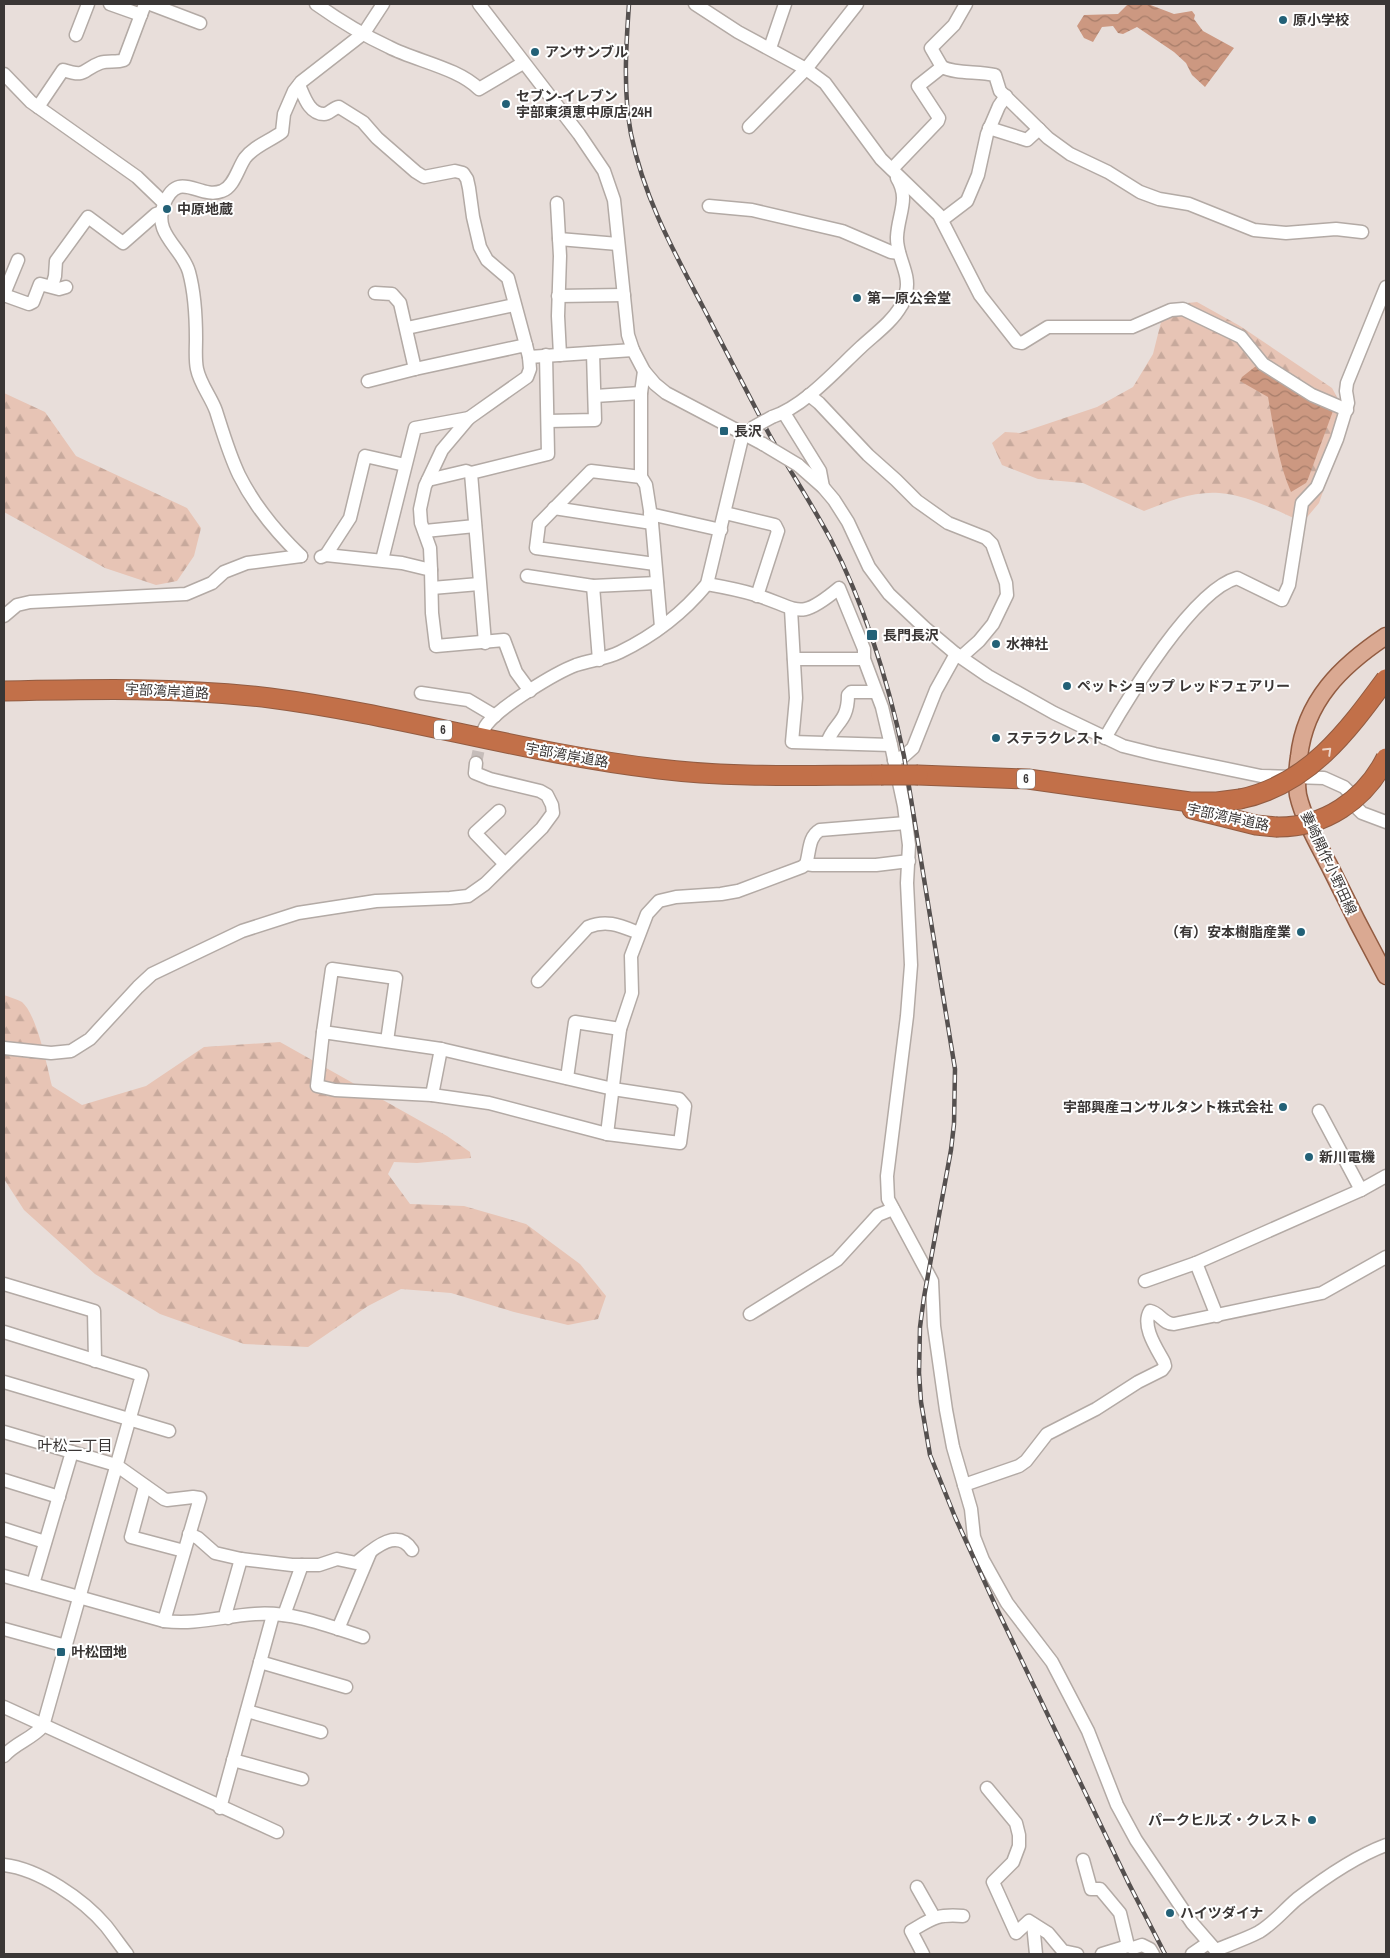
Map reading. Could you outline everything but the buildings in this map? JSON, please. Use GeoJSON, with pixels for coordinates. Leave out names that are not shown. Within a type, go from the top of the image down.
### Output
{"type":"FeatureCollection","features":[{"type":"Feature","properties":{"kind":"highway","name":"宇部湾岸道路"},"geometry":{"type":"LineString","coordinates":[[4,691],[124,688],[232,694],[341,710],[626,765],[738,775],[918,775],[1028,779],[1199,803],[1240,799],[1278,786],[1313,765],[1346,732],[1386,679]]}},
{"type":"Feature","properties":{"kind":"highway","name":"宇部湾岸道路"},"geometry":{"type":"LineString","coordinates":[[1133,794],[1240,821],[1276,827],[1307,824],[1337,812],[1364,790],[1375,777],[1386,758]]}},
{"type":"Feature","properties":{"kind":"main road","name":"妻崎開作小野田線"},"geometry":{"type":"LineString","coordinates":[[1386,636],[1372,646],[1326,688],[1313,709],[1303,734],[1296,778],[1298,796],[1313,833],[1386,976]]}},
{"type":"Feature","properties":{"kind":"main road","name":"妻崎開作小野田線"},"geometry":{"type":"LineString","coordinates":[[1347,668],[1386,647]]}},
{"type":"Feature","properties":{"kind":"street"},"geometry":{"type":"LineString","coordinates":[[76,35],[88,4]]}},
{"type":"Feature","properties":{"kind":"street"},"geometry":{"type":"LineString","coordinates":[[38,107],[63,70],[76,74],[82,73],[100,62],[124,60],[143,9],[110,4]]}},
{"type":"Feature","properties":{"kind":"street"},"geometry":{"type":"LineString","coordinates":[[150,4],[200,23]]}},
{"type":"Feature","properties":{"kind":"street"},"geometry":{"type":"LineString","coordinates":[[316,4],[356,31],[468,80],[479,89],[523,63]]}},
{"type":"Feature","properties":{"kind":"street"},"geometry":{"type":"LineString","coordinates":[[52,286],[56,261],[88,217],[123,243],[163,207],[170,194],[178,187],[185,185],[217,193],[226,190],[245,158],[252,150],[282,132],[284,114],[294,91],[299,85],[364,33],[383,4]]}},
{"type":"Feature","properties":{"kind":"street"},"geometry":{"type":"LineString","coordinates":[[479,4],[579,134],[604,171],[614,200],[628,335],[633,350],[644,371],[655,384],[666,393],[747,431],[763,444],[798,465],[823,488],[848,522],[869,567],[878,580],[902,606],[958,655],[1007,687],[1105,738],[1137,750],[1261,776],[1324,778],[1344,787],[1362,813],[1386,822]]}},
{"type":"Feature","properties":{"kind":"street"},"geometry":{"type":"LineString","coordinates":[[695,4],[738,32],[806,69],[825,83],[860,132],[892,169],[942,220],[980,295],[1017,342],[1022,343],[1048,327],[1132,327],[1171,310],[1183,309],[1241,337],[1263,364],[1312,396],[1346,410]]}},
{"type":"Feature","properties":{"kind":"street"},"geometry":{"type":"LineString","coordinates":[[770,48],[785,4]]}},
{"type":"Feature","properties":{"kind":"street"},"geometry":{"type":"LineString","coordinates":[[749,127],[806,69],[857,4]]}},
{"type":"Feature","properties":{"kind":"street"},"geometry":{"type":"LineString","coordinates":[[966,4],[954,25],[931,48],[942,67],[952,71],[961,70],[995,75],[1000,90],[1039,129],[1070,154],[1108,172],[1140,192],[1159,199],[1189,204],[1254,230],[1280,233],[1336,229],[1362,232]]}},
{"type":"Feature","properties":{"kind":"street"},"geometry":{"type":"LineString","coordinates":[[892,169],[938,121],[939,118],[918,86],[942,67]]}},
{"type":"Feature","properties":{"kind":"street"},"geometry":{"type":"LineString","coordinates":[[4,74],[31,102],[137,177],[163,207],[165,236],[182,256],[193,285],[197,369],[215,409],[225,442],[239,475],[249,491],[285,541],[301,556],[247,562],[224,572],[212,583],[186,594],[30,602],[17,605],[4,616]]}},
{"type":"Feature","properties":{"kind":"street"},"geometry":{"type":"LineString","coordinates":[[299,85],[309,106],[313,110],[326,114],[339,108],[352,114],[364,122],[376,138],[424,177],[455,171],[463,173],[469,188],[480,247],[487,260],[508,278],[527,351],[530,369],[527,377],[470,418],[442,450],[428,480],[420,509],[421,523],[430,548],[432,613],[436,646],[504,640],[516,672],[530,691]]}},
{"type":"Feature","properties":{"kind":"street"},"geometry":{"type":"LineString","coordinates":[[942,220],[967,201],[978,174],[989,128],[998,106],[1006,96]]}},
{"type":"Feature","properties":{"kind":"street"},"geometry":{"type":"LineString","coordinates":[[989,128],[1027,140],[1039,129]]}},
{"type":"Feature","properties":{"kind":"street"},"geometry":{"type":"LineString","coordinates":[[482,734],[486,725],[495,716],[562,671],[621,652],[661,627],[694,600],[707,584],[747,431],[778,415],[809,395],[890,320],[902,306],[907,290],[906,277],[898,253],[897,236],[904,195],[902,186],[892,169]]}},
{"type":"Feature","properties":{"kind":"street"},"geometry":{"type":"LineString","coordinates":[[556,203],[559,239],[558,316],[560,355]]}},
{"type":"Feature","properties":{"kind":"street"},"geometry":{"type":"LineString","coordinates":[[710,206],[752,210],[842,231],[891,252],[898,253]]}},
{"type":"Feature","properties":{"kind":"street"},"geometry":{"type":"LineString","coordinates":[[559,239],[618,244]]}},
{"type":"Feature","properties":{"kind":"street"},"geometry":{"type":"LineString","coordinates":[[18,260],[4,294],[29,304],[33,302],[40,284],[59,289],[66,287]]}},
{"type":"Feature","properties":{"kind":"street"},"geometry":{"type":"LineString","coordinates":[[1105,738],[1154,661],[1189,614],[1208,595],[1230,580],[1237,578],[1282,600],[1289,585],[1302,503],[1317,487],[1346,410],[1347,383],[1386,287]]}},
{"type":"Feature","properties":{"kind":"street"},"geometry":{"type":"LineString","coordinates":[[375,293],[392,294],[400,303],[415,369]]}},
{"type":"Feature","properties":{"kind":"street"},"geometry":{"type":"LineString","coordinates":[[558,296],[624,295]]}},
{"type":"Feature","properties":{"kind":"street"},"geometry":{"type":"LineString","coordinates":[[407,328],[514,304]]}},
{"type":"Feature","properties":{"kind":"street"},"geometry":{"type":"LineString","coordinates":[[368,381],[415,369],[527,351],[546,355],[560,355],[633,350]]}},
{"type":"Feature","properties":{"kind":"street"},"geometry":{"type":"LineString","coordinates":[[548,421],[595,420],[594,353]]}},
{"type":"Feature","properties":{"kind":"street"},"geometry":{"type":"LineString","coordinates":[[428,480],[466,471],[471,473],[548,454],[546,355]]}},
{"type":"Feature","properties":{"kind":"street"},"geometry":{"type":"LineString","coordinates":[[644,371],[641,393],[641,477],[646,485],[651,518],[661,627]]}},
{"type":"Feature","properties":{"kind":"street"},"geometry":{"type":"LineString","coordinates":[[595,396],[641,393]]}},
{"type":"Feature","properties":{"kind":"street"},"geometry":{"type":"LineString","coordinates":[[809,395],[819,403],[868,456],[917,501],[948,523],[986,538],[992,544],[1006,583],[1007,594],[993,624],[958,655],[936,690],[913,748],[904,756],[894,760]]}},
{"type":"Feature","properties":{"kind":"street"},"geometry":{"type":"LineString","coordinates":[[778,415],[820,471],[823,488]]}},
{"type":"Feature","properties":{"kind":"street"},"geometry":{"type":"LineString","coordinates":[[382,560],[415,428],[470,418]]}},
{"type":"Feature","properties":{"kind":"street"},"geometry":{"type":"LineString","coordinates":[[405,465],[365,456],[350,518],[324,556],[382,560],[431,570]]}},
{"type":"Feature","properties":{"kind":"street"},"geometry":{"type":"LineString","coordinates":[[641,477],[592,472],[539,524],[536,548],[655,564]]}},
{"type":"Feature","properties":{"kind":"street"},"geometry":{"type":"LineString","coordinates":[[471,473],[485,643]]}},
{"type":"Feature","properties":{"kind":"street"},"geometry":{"type":"LineString","coordinates":[[554,508],[651,518],[721,530]]}},
{"type":"Feature","properties":{"kind":"street"},"geometry":{"type":"LineString","coordinates":[[725,513],[775,525],[778,531],[757,596]]}},
{"type":"Feature","properties":{"kind":"street"},"geometry":{"type":"LineString","coordinates":[[424,531],[475,526]]}},
{"type":"Feature","properties":{"kind":"street"},"geometry":{"type":"LineString","coordinates":[[527,576],[593,586],[657,583]]}},
{"type":"Feature","properties":{"kind":"street"},"geometry":{"type":"LineString","coordinates":[[432,588],[479,584]]}},
{"type":"Feature","properties":{"kind":"street"},"geometry":{"type":"LineString","coordinates":[[707,584],[757,596],[791,610],[809,609],[839,588],[864,648],[864,659],[882,707],[891,745],[909,845],[907,883],[911,966],[907,1016],[887,1176],[888,1199],[932,1281],[934,1326],[946,1410],[953,1447],[971,1509],[974,1537],[983,1560],[1007,1603],[1052,1662],[1088,1731],[1117,1805],[1136,1840],[1214,1949]]}},
{"type":"Feature","properties":{"kind":"street"},"geometry":{"type":"LineString","coordinates":[[593,586],[599,660]]}},
{"type":"Feature","properties":{"kind":"street"},"geometry":{"type":"LineString","coordinates":[[791,610],[796,698],[792,742],[891,745]]}},
{"type":"Feature","properties":{"kind":"street"},"geometry":{"type":"LineString","coordinates":[[794,659],[864,659]]}},
{"type":"Feature","properties":{"kind":"street"},"geometry":{"type":"LineString","coordinates":[[827,743],[846,711],[848,695],[851,692],[875,692]]}},
{"type":"Feature","properties":{"kind":"street"},"geometry":{"type":"LineString","coordinates":[[421,693],[468,700],[495,716]]}},
{"type":"Feature","properties":{"kind":"street"},"geometry":{"type":"LineString","coordinates":[[4,1048],[51,1053],[71,1051],[90,1039],[152,974],[242,931],[298,913],[367,902],[468,896],[485,884],[542,828],[553,813],[552,805],[547,795],[540,791],[490,780],[475,773],[476,763]]}},
{"type":"Feature","properties":{"kind":"street"},"geometry":{"type":"LineString","coordinates":[[499,811],[475,833],[505,864]]}},
{"type":"Feature","properties":{"kind":"street"},"geometry":{"type":"LineString","coordinates":[[806,864],[814,834],[820,830],[906,823]]}},
{"type":"Feature","properties":{"kind":"street"},"geometry":{"type":"LineString","coordinates":[[607,1134],[620,1029],[632,994],[631,956],[647,914],[659,901],[676,897],[738,891],[806,864],[813,866],[876,865],[908,861]]}},
{"type":"Feature","properties":{"kind":"street"},"geometry":{"type":"LineString","coordinates":[[538,981],[588,927],[598,923],[610,922],[639,933]]}},
{"type":"Feature","properties":{"kind":"street"},"geometry":{"type":"LineString","coordinates":[[324,1032],[441,1049],[613,1089],[679,1099],[685,1106],[680,1143],[607,1134],[489,1103],[432,1095],[335,1090],[317,1086],[332,970],[396,978],[387,1041]]}},
{"type":"Feature","properties":{"kind":"street"},"geometry":{"type":"LineString","coordinates":[[568,1078],[574,1022],[620,1029]]}},
{"type":"Feature","properties":{"kind":"street"},"geometry":{"type":"LineString","coordinates":[[432,1095],[441,1049]]}},
{"type":"Feature","properties":{"kind":"street"},"geometry":{"type":"LineString","coordinates":[[1318,1111],[1361,1190]]}},
{"type":"Feature","properties":{"kind":"street"},"geometry":{"type":"LineString","coordinates":[[1145,1281],[1196,1263],[1361,1190],[1386,1176]]}},
{"type":"Feature","properties":{"kind":"street"},"geometry":{"type":"LineString","coordinates":[[750,1314],[837,1260],[878,1216],[893,1209]]}},
{"type":"Feature","properties":{"kind":"street"},"geometry":{"type":"LineString","coordinates":[[964,1485],[1019,1466],[1026,1461],[1047,1434],[1096,1409],[1144,1378],[1162,1370],[1165,1366],[1164,1362],[1148,1329],[1147,1316],[1150,1311],[1170,1324],[1217,1316],[1322,1293],[1386,1257]]}},
{"type":"Feature","properties":{"kind":"street"},"geometry":{"type":"LineString","coordinates":[[1196,1263],[1217,1316]]}},
{"type":"Feature","properties":{"kind":"street"},"geometry":{"type":"LineString","coordinates":[[4,1286],[94,1311],[95,1361]]}},
{"type":"Feature","properties":{"kind":"street"},"geometry":{"type":"LineString","coordinates":[[4,1332],[142,1375],[43,1726],[37,1733],[16,1745],[4,1756]]}},
{"type":"Feature","properties":{"kind":"street"},"geometry":{"type":"LineString","coordinates":[[4,1382],[168,1431]]}},
{"type":"Feature","properties":{"kind":"street"},"geometry":{"type":"LineString","coordinates":[[4,1432],[116,1465],[167,1500],[193,1496],[200,1498],[164,1622]]}},
{"type":"Feature","properties":{"kind":"street"},"geometry":{"type":"LineString","coordinates":[[33,1584],[72,1452]]}},
{"type":"Feature","properties":{"kind":"street"},"geometry":{"type":"LineString","coordinates":[[4,1480],[58,1497]]}},
{"type":"Feature","properties":{"kind":"street"},"geometry":{"type":"LineString","coordinates":[[145,1486],[131,1537],[184,1551]]}},
{"type":"Feature","properties":{"kind":"street"},"geometry":{"type":"LineString","coordinates":[[4,1529],[45,1542]]}},
{"type":"Feature","properties":{"kind":"street"},"geometry":{"type":"LineString","coordinates":[[189,1534],[198,1538],[210,1550],[240,1559],[270,1564],[319,1564],[337,1558],[356,1563],[374,1547],[394,1540],[407,1542],[412,1550]]}},
{"type":"Feature","properties":{"kind":"street"},"geometry":{"type":"LineString","coordinates":[[338,1629],[371,1551]]}},
{"type":"Feature","properties":{"kind":"street"},"geometry":{"type":"LineString","coordinates":[[228,1618],[226,1612],[240,1559]]}},
{"type":"Feature","properties":{"kind":"street"},"geometry":{"type":"LineString","coordinates":[[220,1808],[260,1662],[302,1565]]}},
{"type":"Feature","properties":{"kind":"street"},"geometry":{"type":"LineString","coordinates":[[4,1576],[164,1622],[185,1624],[256,1614],[279,1615],[363,1637]]}},
{"type":"Feature","properties":{"kind":"street"},"geometry":{"type":"LineString","coordinates":[[4,1629],[66,1646]]}},
{"type":"Feature","properties":{"kind":"street"},"geometry":{"type":"LineString","coordinates":[[260,1662],[346,1687]]}},
{"type":"Feature","properties":{"kind":"street"},"geometry":{"type":"LineString","coordinates":[[4,1707],[220,1808],[277,1832]]}},
{"type":"Feature","properties":{"kind":"street"},"geometry":{"type":"LineString","coordinates":[[247,1711],[321,1732]]}},
{"type":"Feature","properties":{"kind":"street"},"geometry":{"type":"LineString","coordinates":[[233,1760],[302,1779]]}},
{"type":"Feature","properties":{"kind":"street"},"geometry":{"type":"LineString","coordinates":[[987,1788],[1016,1823],[1019,1835],[1019,1846],[1012,1862],[993,1882],[1016,1933],[1029,1921],[1048,1933],[1063,1951],[1077,1954]]}},
{"type":"Feature","properties":{"kind":"street"},"geometry":{"type":"LineString","coordinates":[[1192,1954],[1214,1949],[1258,1932],[1274,1921],[1296,1900],[1331,1876],[1367,1852],[1386,1845]]}},
{"type":"Feature","properties":{"kind":"street"},"geometry":{"type":"LineString","coordinates":[[1083,1860],[1091,1889],[1100,1889],[1120,1913],[1128,1946]]}},
{"type":"Feature","properties":{"kind":"street"},"geometry":{"type":"LineString","coordinates":[[4,1865],[24,1869],[64,1890],[86,1906],[105,1925],[127,1954]]}},
{"type":"Feature","properties":{"kind":"street"},"geometry":{"type":"LineString","coordinates":[[917,1887],[934,1917]]}},
{"type":"Feature","properties":{"kind":"street"},"geometry":{"type":"LineString","coordinates":[[924,1954],[912,1931],[934,1917],[946,1915],[963,1916]]}},
{"type":"Feature","properties":{"kind":"street"},"geometry":{"type":"LineString","coordinates":[[1033,1924],[1036,1954]]}},
{"type":"Feature","properties":{"kind":"street"},"geometry":{"type":"LineString","coordinates":[[1102,1954],[1142,1944],[1150,1949],[1153,1954]]}},
{"type":"Feature","properties":{"kind":"green space"},"geometry":{"type":"Polygon","coordinates":[[[1197,302],[1240,326],[1332,388],[1343,408],[1339,446],[1319,503],[1303,522],[1251,500],[1219,493],[1190,495],[1144,511],[1083,483],[1038,479],[1002,465],[992,443],[1005,432],[1020,433],[1097,407],[1133,387],[1153,354],[1161,322],[1178,304],[1197,302]]]}},
{"type":"Feature","properties":{"kind":"green space"},"geometry":{"type":"Polygon","coordinates":[[[4,393],[45,412],[76,456],[187,508],[201,528],[194,556],[177,581],[156,585],[105,568],[4,512],[4,393]]]}},
{"type":"Feature","properties":{"kind":"green space"},"geometry":{"type":"Polygon","coordinates":[[[4,995],[22,1002],[32,1018],[41,1041],[52,1086],[82,1105],[146,1086],[204,1047],[280,1042],[447,1136],[470,1152],[471,1158],[417,1163],[394,1162],[388,1174],[410,1204],[464,1206],[526,1224],[580,1264],[606,1296],[598,1319],[568,1325],[514,1312],[451,1293],[401,1289],[368,1306],[308,1347],[244,1344],[160,1314],[95,1274],[24,1210],[4,1179],[4,995]]]}},
{"type":"Feature","properties":{"kind":"water"},"geometry":{"type":"Polygon","coordinates":[[[1128,4],[1148,4],[1174,14],[1192,11],[1195,15],[1194,19],[1203,31],[1234,48],[1205,87],[1192,75],[1186,63],[1174,52],[1137,27],[1123,34],[1118,33],[1113,26],[1102,27],[1093,42],[1084,38],[1077,26],[1084,15],[1118,14],[1128,4]]]}},
{"type":"Feature","properties":{"kind":"water"},"geometry":{"type":"Polygon","coordinates":[[[1256,366],[1333,411],[1306,483],[1291,492],[1274,433],[1268,397],[1240,381],[1242,377],[1256,366]]]}},
{"type":"Feature","properties":{"kind":"tunnel"},"geometry":{"type":"LineString","coordinates":[[476,763],[482,734]]}},
{"type":"Feature","properties":{"kind":"railway"},"geometry":{"type":"LineString","coordinates":[[629,4],[626,53],[628,118],[637,157],[652,202],[681,265],[769,434],[824,527],[844,566],[875,645],[891,700],[904,756],[955,1069],[954,1124],[951,1150],[920,1327],[919,1373],[921,1402],[930,1455],[955,1517],[997,1609],[1129,1884],[1165,1954]]}},
{"type":"Feature","properties":{"kind":"place","name":"原小学校"},"geometry":{"type":"Point","coordinates":[1283,20]}},
{"type":"Feature","properties":{"kind":"place","name":"アンサンブル"},"geometry":{"type":"Point","coordinates":[535,52]}},
{"type":"Feature","properties":{"kind":"place","name":"セブン-イレブン 宇部東須恵中原店 24H"},"geometry":{"type":"Point","coordinates":[506,104]}},
{"type":"Feature","properties":{"kind":"place","name":"中原地蔵"},"geometry":{"type":"Point","coordinates":[167,209]}},
{"type":"Feature","properties":{"kind":"place","name":"第一原公会堂"},"geometry":{"type":"Point","coordinates":[857,298]}},
{"type":"Feature","properties":{"kind":"place","name":"長沢"},"geometry":{"type":"Point","coordinates":[724,431]}},
{"type":"Feature","properties":{"kind":"place","name":"長門長沢"},"geometry":{"type":"Point","coordinates":[872,635]}},
{"type":"Feature","properties":{"kind":"place","name":"水神社"},"geometry":{"type":"Point","coordinates":[996,644]}},
{"type":"Feature","properties":{"kind":"place","name":"ペットショップ レッドフェアリー"},"geometry":{"type":"Point","coordinates":[1067,686]}},
{"type":"Feature","properties":{"kind":"place","name":"ステラクレスト"},"geometry":{"type":"Point","coordinates":[996,738]}},
{"type":"Feature","properties":{"kind":"place","name":"（有）安本樹脂産業"},"geometry":{"type":"Point","coordinates":[1301,932]}},
{"type":"Feature","properties":{"kind":"place","name":"宇部興産コンサルタント株式会社"},"geometry":{"type":"Point","coordinates":[1283,1107]}},
{"type":"Feature","properties":{"kind":"place","name":"新川電機"},"geometry":{"type":"Point","coordinates":[1309,1157]}},
{"type":"Feature","properties":{"kind":"place","name":"叶松団地"},"geometry":{"type":"Point","coordinates":[61,1652]}},
{"type":"Feature","properties":{"kind":"place","name":"パークヒルズ・クレスト"},"geometry":{"type":"Point","coordinates":[1312,1820]}},
{"type":"Feature","properties":{"kind":"place","name":"ハイツダイナ"},"geometry":{"type":"Point","coordinates":[1170,1913]}},
{"type":"Feature","properties":{"kind":"district","name":"叶松二丁目"},"geometry":{"type":"Point","coordinates":[75,1446]}}]}
